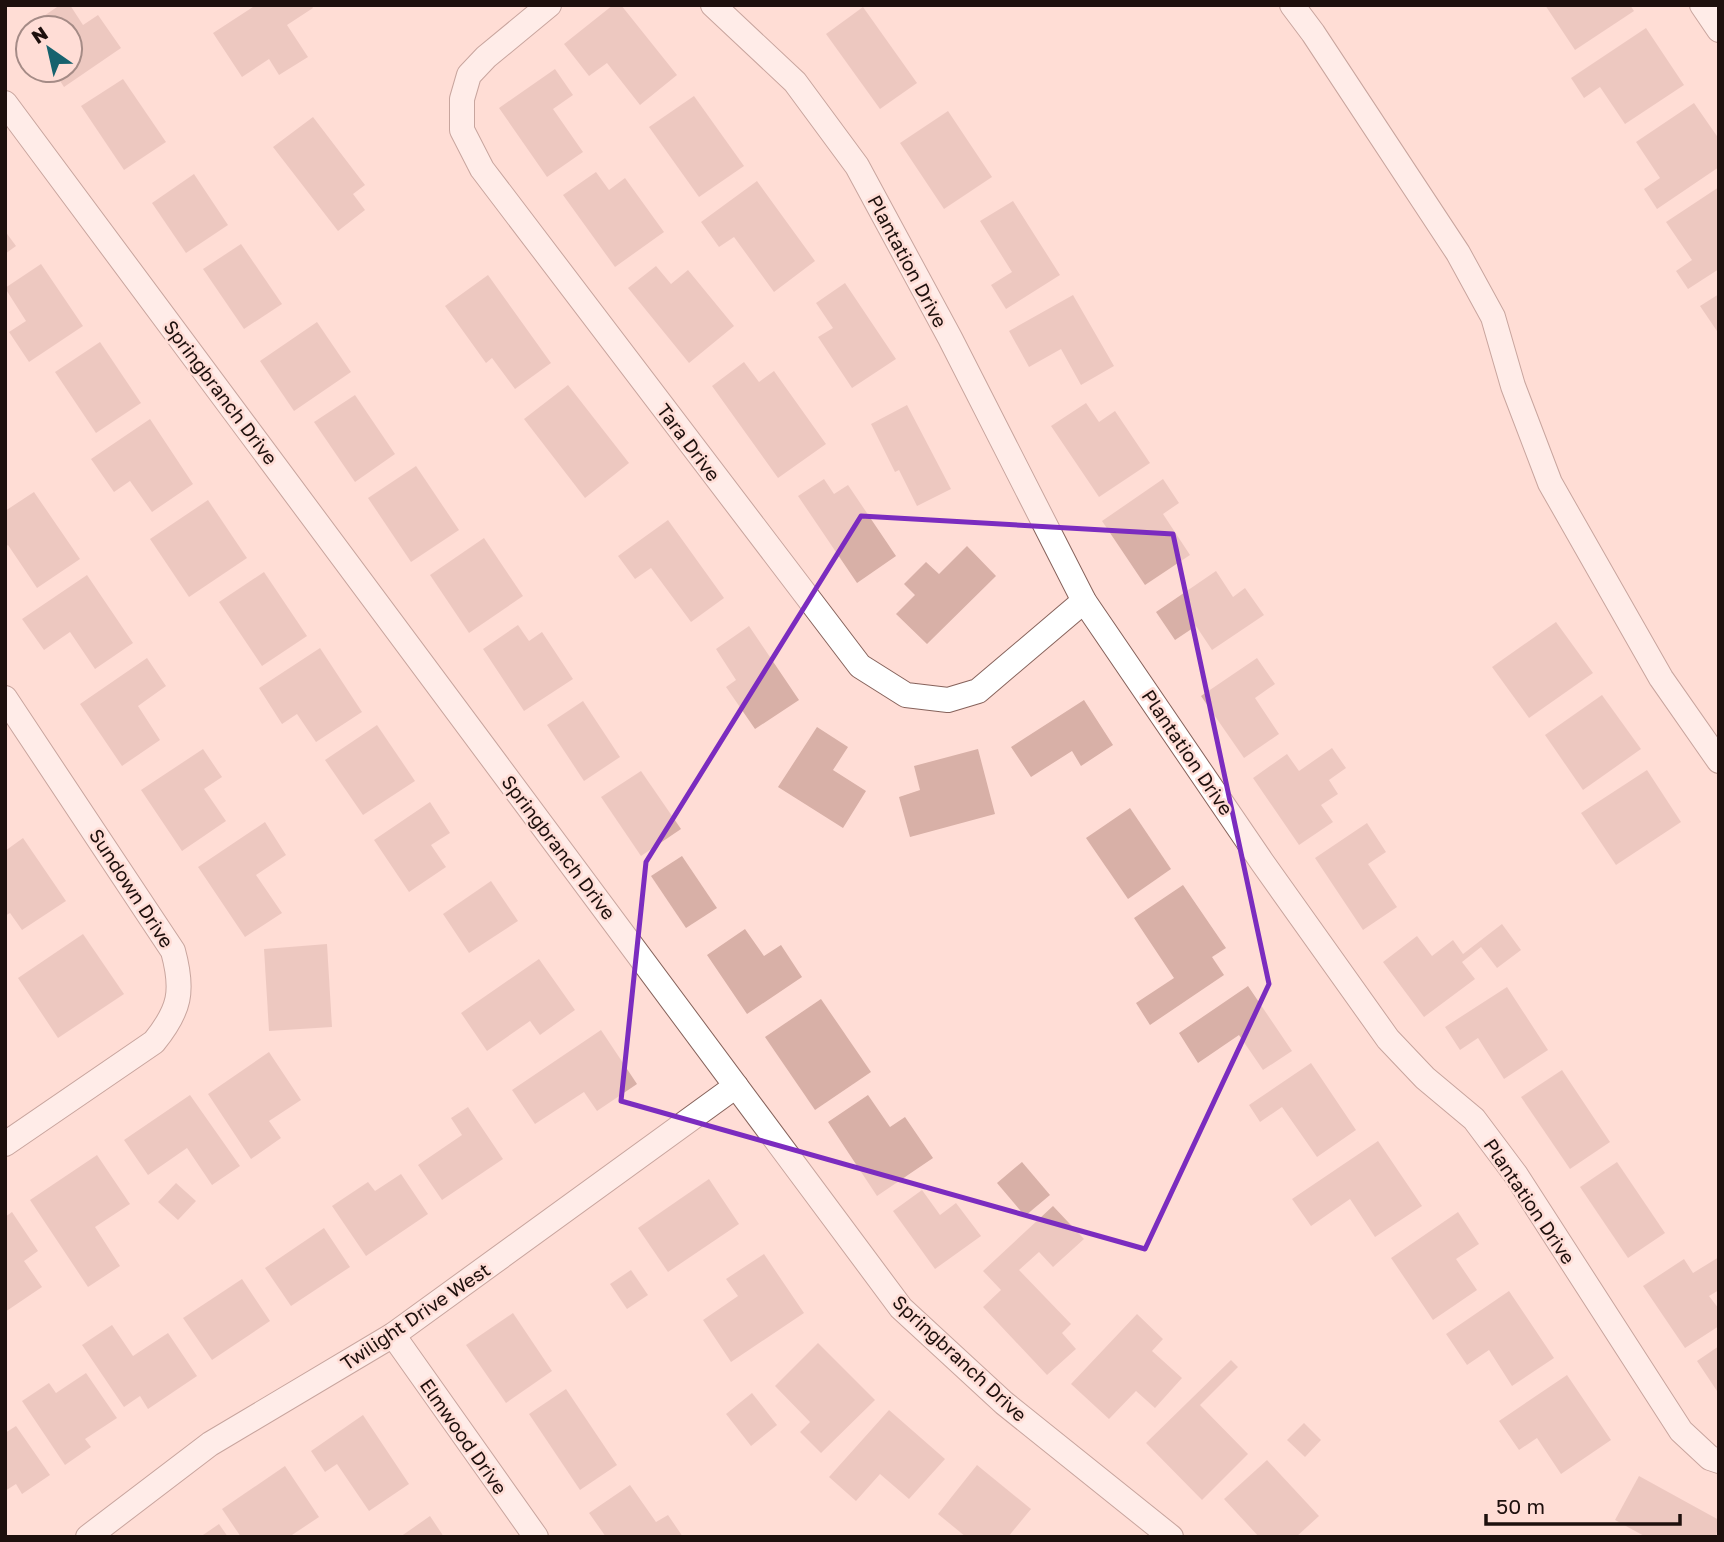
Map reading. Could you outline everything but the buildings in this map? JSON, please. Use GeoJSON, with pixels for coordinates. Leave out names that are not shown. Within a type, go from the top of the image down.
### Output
{"type":"FeatureCollection","features":[{"type":"Feature","properties":{"kind":"street","name":"Tara Drive"},"geometry":{"type":"LineString","coordinates":[[549,5],[486,57],[469,75],[462,99],[461,130],[482,169],[860,666],[906,695],[948,700],[978,691],[1084,601]]}},
{"type":"Feature","properties":{"kind":"street","name":"Plantation Drive"},"geometry":{"type":"LineString","coordinates":[[713,5],[795,82],[857,166],[950,338],[1084,601],[1262,862],[1388,1039],[1425,1077],[1474,1119],[1516,1175],[1681,1431],[1710,1458],[1719,1461]]}},
{"type":"Feature","properties":{"kind":"street"},"geometry":{"type":"LineString","coordinates":[[1292,5],[1458,253],[1493,317],[1513,386],[1550,483],[1661,678],[1719,761]]}},
{"type":"Feature","properties":{"kind":"street"},"geometry":{"type":"LineString","coordinates":[[1702,5],[1719,30]]}},
{"type":"Feature","properties":{"kind":"street","name":"Springbranch Drive"},"geometry":{"type":"LineString","coordinates":[[5,103],[901,1308],[1004,1403],[1171,1537]]}},
{"type":"Feature","properties":{"kind":"street","name":"Sundown Drive"},"geometry":{"type":"LineString","coordinates":[[5,698],[173,951],[180,975],[179,1000],[170,1023],[154,1042],[5,1144]]}},
{"type":"Feature","properties":{"kind":"street","name":"Twilight Drive West"},"geometry":{"type":"LineString","coordinates":[[88,1537],[210,1444],[393,1335],[736,1086]]}},
{"type":"Feature","properties":{"kind":"street","name":"Elmwood Drive"},"geometry":{"type":"LineString","coordinates":[[393,1335],[536,1537]]}},
{"type":"Feature","properties":{"kind":"highlighted area"},"geometry":{"type":"Polygon","coordinates":[[[861,516],[1173,534],[1269,984],[1145,1249],[621,1101],[646,862],[861,516]]]}}]}
